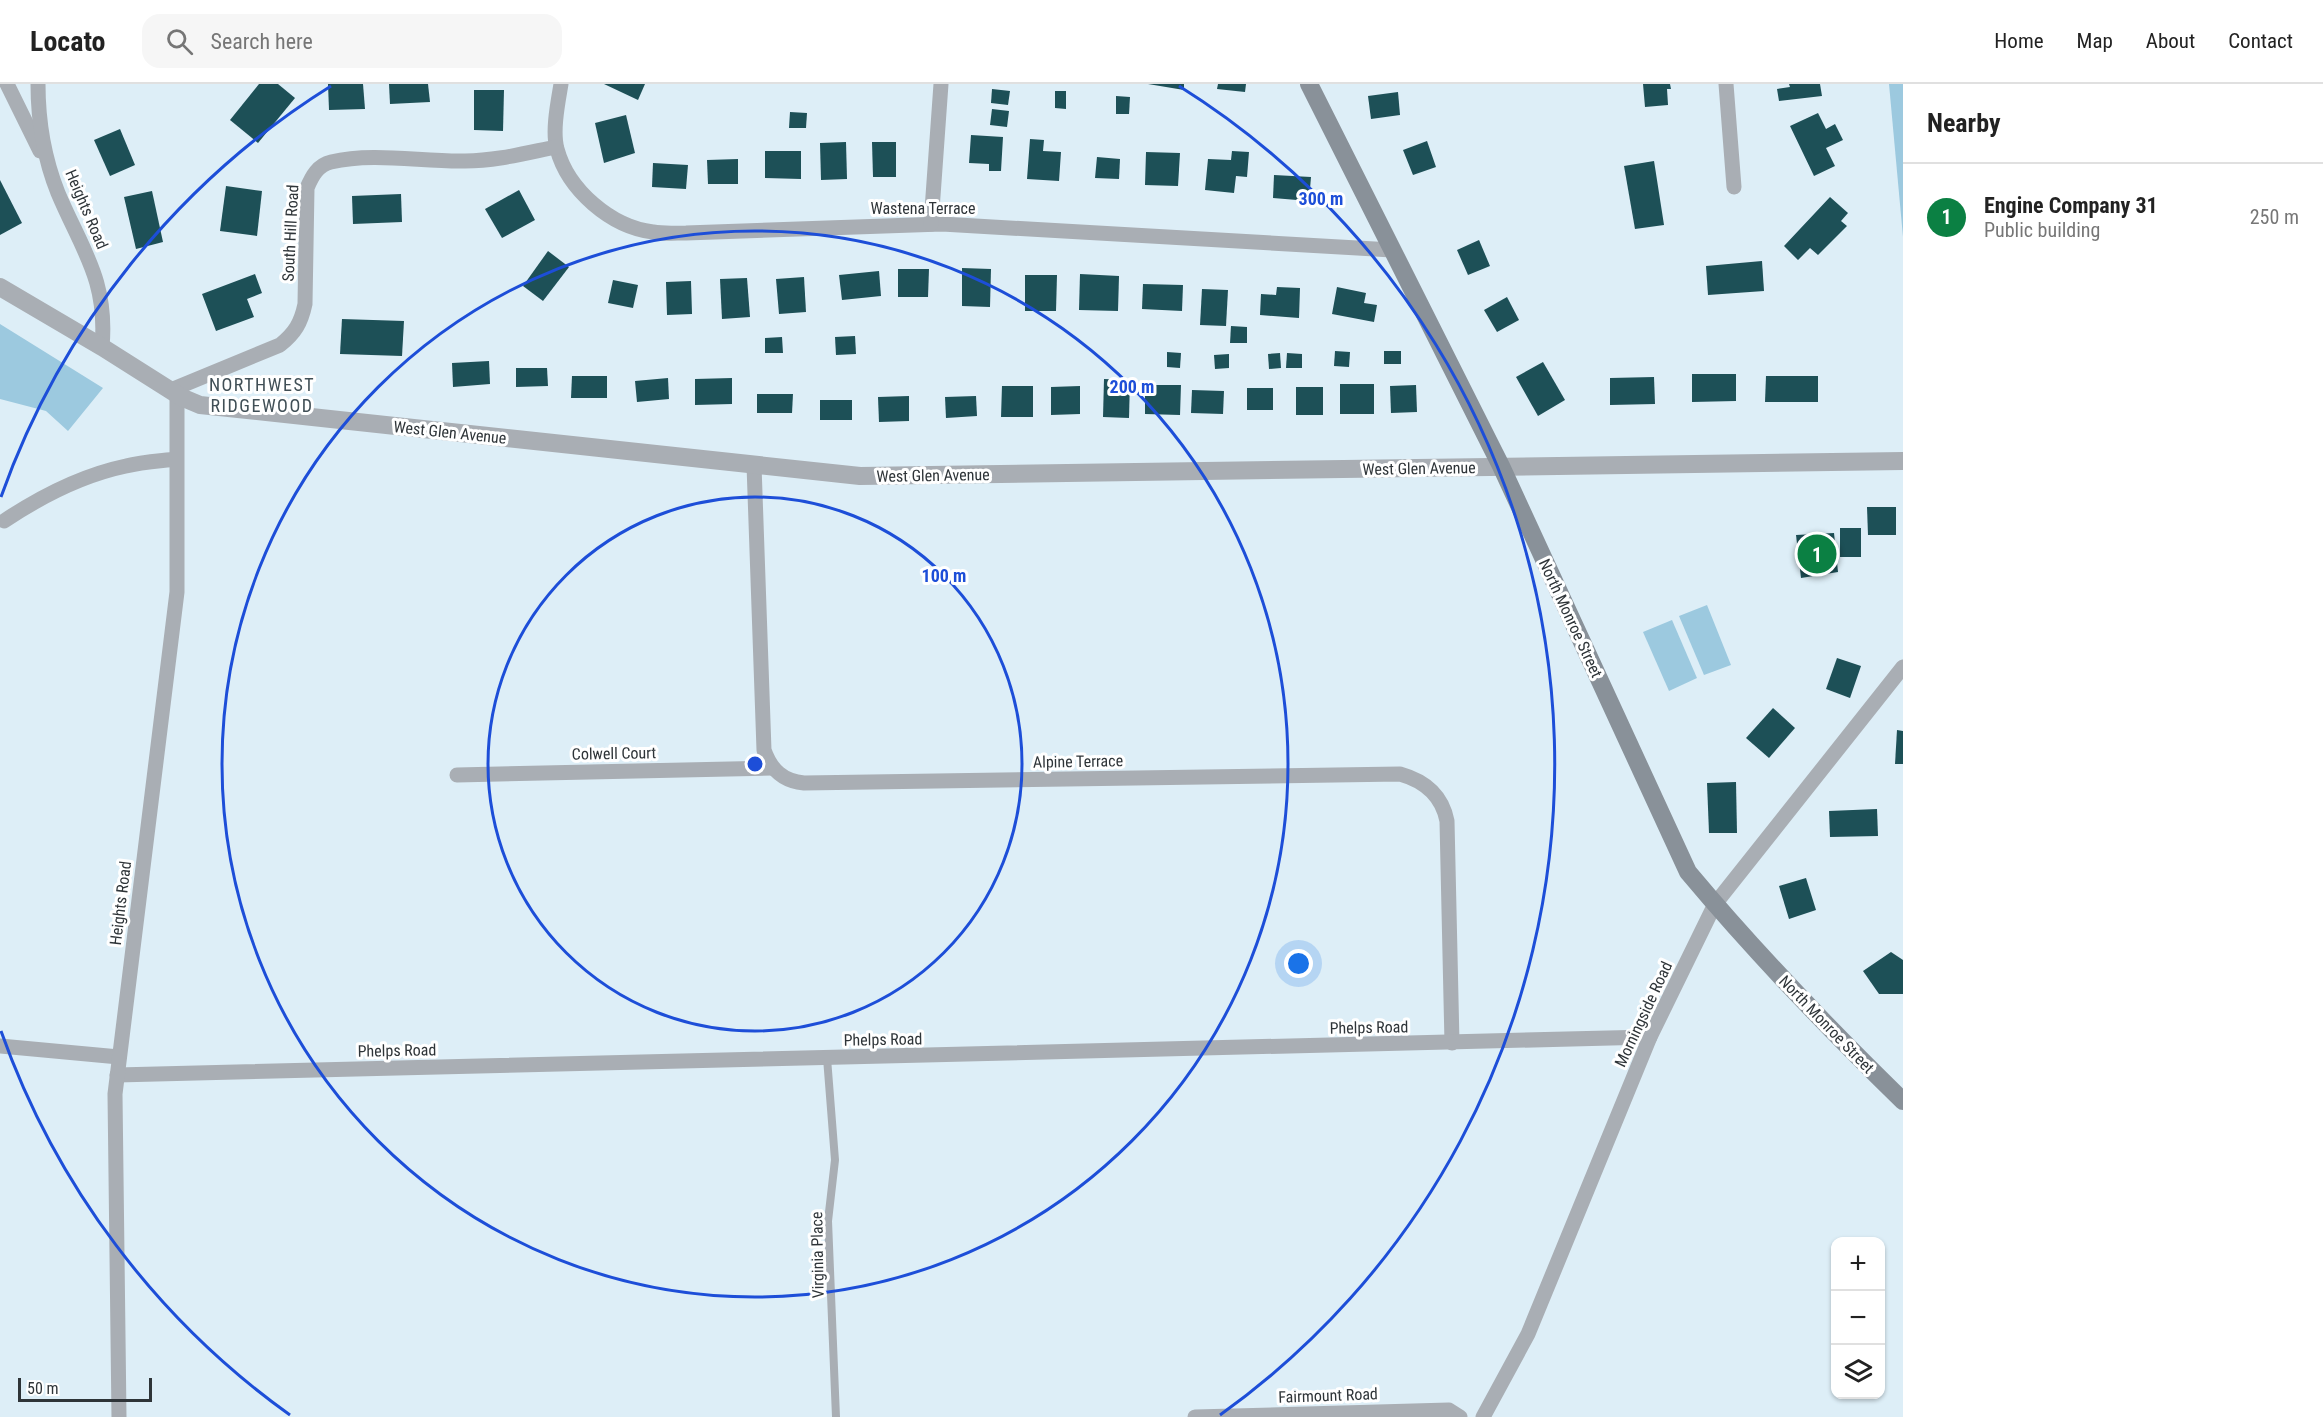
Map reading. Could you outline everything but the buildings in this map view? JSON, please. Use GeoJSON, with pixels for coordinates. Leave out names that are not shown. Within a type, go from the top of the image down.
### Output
{"type":"FeatureCollection","features":[{"type":"Feature","properties":{"kind":"main road","name":"North Monroe Street"},"geometry":{"type":"LineString","coordinates":[[1309,84],[1501,466],[1688,872],[1714,904],[1839,1039],[1903,1101]]}},
{"type":"Feature","properties":{"kind":"street"},"geometry":{"type":"LineString","coordinates":[[7,84],[52,175]]}},
{"type":"Feature","properties":{"kind":"street","name":"Heights Road"},"geometry":{"type":"LineString","coordinates":[[38,84],[43,140],[52,175],[94,271],[102,301],[104,326],[102,347]]}},
{"type":"Feature","properties":{"kind":"street","name":"Wastena Terrace"},"geometry":{"type":"LineString","coordinates":[[561,84],[556,147],[563,165],[576,186],[610,217],[632,227],[652,232],[686,233],[932,224],[1392,250]]}},
{"type":"Feature","properties":{"kind":"street"},"geometry":{"type":"LineString","coordinates":[[932,224],[940,84]]}},
{"type":"Feature","properties":{"kind":"street"},"geometry":{"type":"LineString","coordinates":[[1726,84],[1734,187]]}},
{"type":"Feature","properties":{"kind":"street","name":"South Hill Road"},"geometry":{"type":"LineString","coordinates":[[174,392],[280,345],[293,334],[301,320],[305,304],[307,188],[318,168],[329,162],[370,158],[466,161],[498,159],[556,147]]}},
{"type":"Feature","properties":{"kind":"street","name":"West Glen Avenue"},"geometry":{"type":"LineString","coordinates":[[0,287],[174,392],[208,406],[860,476],[1903,461]]}},
{"type":"Feature","properties":{"kind":"street","name":"Heights Road"},"geometry":{"type":"LineString","coordinates":[[119,1417],[115,1094],[177,592],[174,392]]}},
{"type":"Feature","properties":{"kind":"street"},"geometry":{"type":"LineString","coordinates":[[4,521],[56,492],[94,475],[126,466],[176,459]]}},
{"type":"Feature","properties":{"kind":"street"},"geometry":{"type":"LineString","coordinates":[[754,465],[764,750],[772,768]]}},
{"type":"Feature","properties":{"kind":"street","name":"Morningside Road"},"geometry":{"type":"LineString","coordinates":[[1483,1417],[1528,1334],[1650,1037],[1714,904],[1903,667]]}},
{"type":"Feature","properties":{"kind":"street","name":"Colwell Court"},"geometry":{"type":"LineString","coordinates":[[457,775],[772,768]]}},
{"type":"Feature","properties":{"kind":"street","name":"Alpine Terrace"},"geometry":{"type":"LineString","coordinates":[[772,768],[782,777],[804,783],[1400,774],[1416,778],[1430,788],[1440,800],[1447,821],[1452,1043]]}},
{"type":"Feature","properties":{"kind":"street","name":"Phelps Road"},"geometry":{"type":"LineString","coordinates":[[117,1075],[1650,1037]]}},
{"type":"Feature","properties":{"kind":"street"},"geometry":{"type":"LineString","coordinates":[[0,1046],[119,1057]]}},
{"type":"Feature","properties":{"kind":"street","name":"Fairmount Road"},"geometry":{"type":"LineString","coordinates":[[1195,1417],[1449,1410],[1460,1417]]}},
{"type":"Feature","properties":{"kind":"lane","name":"Virginia Place"},"geometry":{"type":"LineString","coordinates":[[827,1058],[835,1160],[828,1221],[836,1417]]}},
{"type":"Feature","properties":{"kind":"shaded area"},"geometry":{"type":"Polygon","coordinates":[[[1889,84],[1903,84],[1903,237],[1889,84]]]}},
{"type":"Feature","properties":{"kind":"shaded area"},"geometry":{"type":"Polygon","coordinates":[[[0,324],[103,388],[68,431],[46,411],[0,399],[0,324]]]}},
{"type":"Feature","properties":{"kind":"shaded area"},"geometry":{"type":"Polygon","coordinates":[[[1707,605],[1731,665],[1704,675],[1679,616],[1707,605]]]}},
{"type":"Feature","properties":{"kind":"shaded area"},"geometry":{"type":"Polygon","coordinates":[[[1672,620],[1697,678],[1669,691],[1643,632],[1672,620]]]}},
{"type":"Feature","properties":{"kind":"place","name":"Engine Company 31"},"geometry":{"type":"Point","coordinates":[1817,554]}},
{"type":"Feature","properties":{"kind":"district","name":"NORTHWEST RIDGEWOOD"},"geometry":{"type":"Point","coordinates":[262,395]}}]}
